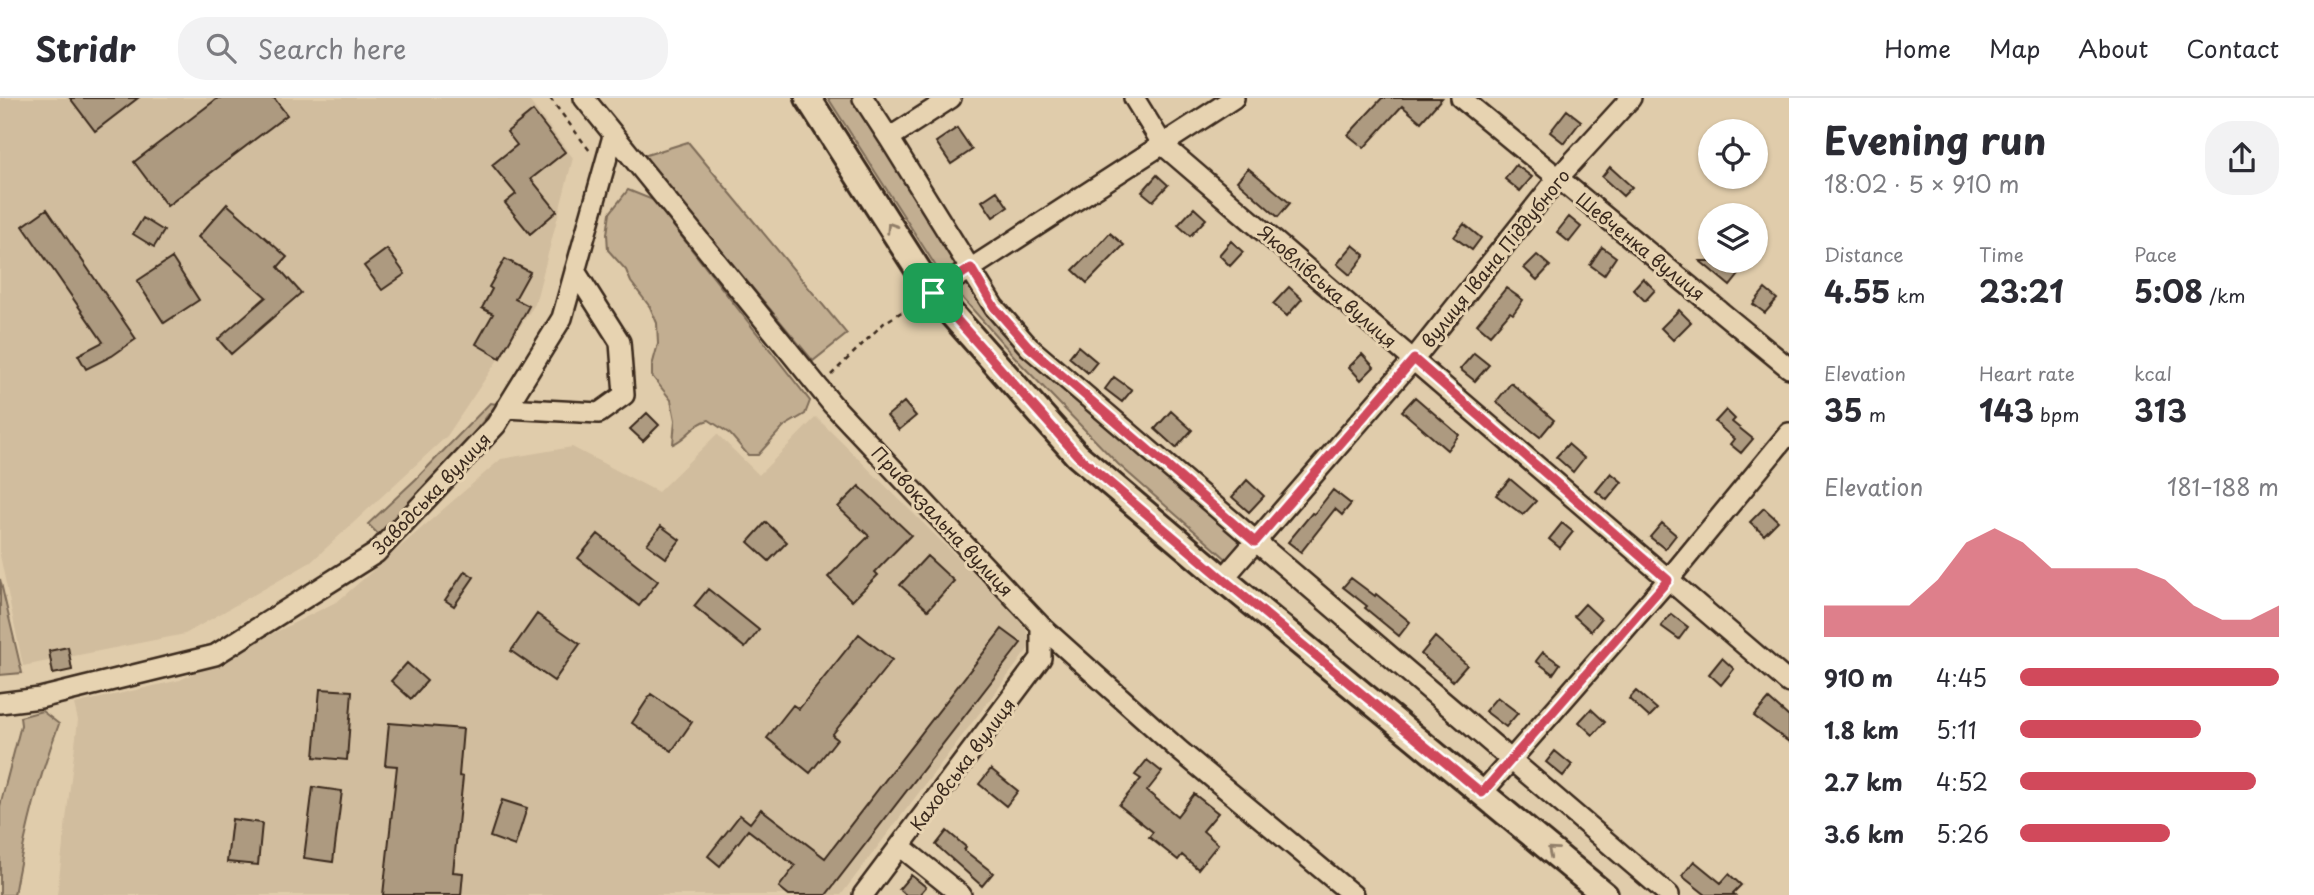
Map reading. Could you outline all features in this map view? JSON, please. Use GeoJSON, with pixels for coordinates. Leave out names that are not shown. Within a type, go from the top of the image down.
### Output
{"type":"FeatureCollection","features":[{"type":"Feature","properties":{"kind":"main road"},"geometry":{"type":"LineString","coordinates":[[808,98],[933,293],[1077,455],[1605,895]]}},
{"type":"Feature","properties":{"kind":"street"},"geometry":{"type":"LineString","coordinates":[[863,98],[994,307],[1029,347],[1669,895]]}},
{"type":"Feature","properties":{"kind":"street"},"geometry":{"type":"LineString","coordinates":[[889,138],[951,98]]}},
{"type":"Feature","properties":{"kind":"street","name":"Яковлівська вулиця"},"geometry":{"type":"LineString","coordinates":[[1134,98],[1163,145],[1789,683]]}},
{"type":"Feature","properties":{"kind":"street"},"geometry":{"type":"LineString","coordinates":[[933,293],[1234,98]]}},
{"type":"Feature","properties":{"kind":"street","name":"Шевченка вулиця"},"geometry":{"type":"LineString","coordinates":[[1461,98],[1789,368]]}},
{"type":"Feature","properties":{"kind":"street","name":"вулиця Івана Піддубного"},"geometry":{"type":"LineString","coordinates":[[1223,579],[1414,359],[1558,178],[1631,98]]}},
{"type":"Feature","properties":{"kind":"street","name":"Привокзальна вулиця"},"geometry":{"type":"LineString","coordinates":[[592,103],[613,136],[819,387],[1041,626],[1179,750],[1353,895]]}},
{"type":"Feature","properties":{"kind":"street","name":"Заводська вулиця"},"geometry":{"type":"LineString","coordinates":[[0,703],[40,698],[215,655],[376,553],[496,425],[562,318],[613,136]]}},
{"type":"Feature","properties":{"kind":"street"},"geometry":{"type":"LineString","coordinates":[[506,408],[599,413],[624,395],[620,342],[575,271]]}},
{"type":"Feature","properties":{"kind":"street"},"geometry":{"type":"LineString","coordinates":[[1482,793],[1668,580],[1789,433]]}},
{"type":"Feature","properties":{"kind":"street","name":"Каховська вулиця"},"geometry":{"type":"LineString","coordinates":[[863,895],[1041,658],[1041,626]]}},
{"type":"Feature","properties":{"kind":"street"},"geometry":{"type":"LineString","coordinates":[[900,846],[961,895]]}},
{"type":"Feature","properties":{"kind":"path"},"geometry":{"type":"LineString","coordinates":[[550,98],[604,169]]}},
{"type":"Feature","properties":{"kind":"path"},"geometry":{"type":"LineString","coordinates":[[819,387],[884,323],[933,293]]}},
{"type":"Feature","properties":{"kind":"shaded area"},"geometry":{"type":"Polygon","coordinates":[[[0,98],[527,98],[573,158],[535,304],[447,436],[311,562],[185,634],[23,666],[0,555],[0,98]]]}},
{"type":"Feature","properties":{"kind":"shaded area"},"geometry":{"type":"Polygon","coordinates":[[[828,98],[858,98],[960,263],[953,271],[937,268],[828,98]]]}},
{"type":"Feature","properties":{"kind":"shaded area"},"geometry":{"type":"Polygon","coordinates":[[[688,142],[847,334],[813,361],[643,156],[688,142]]]}},
{"type":"Feature","properties":{"kind":"shaded area"},"geometry":{"type":"Polygon","coordinates":[[[628,190],[653,200],[810,401],[805,414],[783,427],[758,455],[748,455],[730,434],[709,420],[699,424],[673,444],[675,420],[671,400],[652,376],[658,344],[657,323],[626,270],[608,250],[610,213],[628,190]]]}},
{"type":"Feature","properties":{"kind":"shaded area"},"geometry":{"type":"Polygon","coordinates":[[[965,282],[1250,543],[1231,563],[1118,464],[1021,364],[958,293],[959,286],[965,282]]]}},
{"type":"Feature","properties":{"kind":"shaded area"},"geometry":{"type":"Polygon","coordinates":[[[490,403],[497,404],[456,455],[379,535],[368,524],[490,403]]]}},
{"type":"Feature","properties":{"kind":"shaded area"},"geometry":{"type":"Polygon","coordinates":[[[816,417],[1023,622],[1032,644],[841,895],[57,895],[78,720],[74,704],[180,680],[338,601],[501,459],[572,447],[658,492],[717,434],[759,475],[816,417]]]}},
{"type":"Feature","properties":{"kind":"shaded area"},"geometry":{"type":"Polygon","coordinates":[[[0,579],[22,673],[0,675],[0,579]]]}},
{"type":"Feature","properties":{"kind":"shaded area"},"geometry":{"type":"Polygon","coordinates":[[[42,711],[59,724],[32,808],[14,895],[0,895],[0,806],[21,725],[20,717],[42,711]]]}},
{"type":"Feature","properties":{"kind":"building"},"geometry":{"type":"Polygon","coordinates":[[[70,98],[138,98],[95,131],[70,98]]]}},
{"type":"Feature","properties":{"kind":"building"},"geometry":{"type":"Polygon","coordinates":[[[218,98],[274,98],[287,115],[167,206],[134,162],[218,98]]]}},
{"type":"Feature","properties":{"kind":"building"},"geometry":{"type":"Polygon","coordinates":[[[1382,98],[1442,98],[1421,122],[1402,106],[1364,148],[1348,135],[1382,98]]]}},
{"type":"Feature","properties":{"kind":"building"},"geometry":{"type":"Polygon","coordinates":[[[1567,110],[1581,121],[1564,143],[1550,132],[1567,110]]]}},
{"type":"Feature","properties":{"kind":"building"},"geometry":{"type":"Polygon","coordinates":[[[533,111],[565,152],[531,179],[557,211],[530,234],[505,203],[516,194],[492,165],[517,145],[507,132],[533,111]]]}},
{"type":"Feature","properties":{"kind":"building"},"geometry":{"type":"Polygon","coordinates":[[[957,128],[972,150],[951,164],[936,142],[957,128]]]}},
{"type":"Feature","properties":{"kind":"building"},"geometry":{"type":"Polygon","coordinates":[[[1516,165],[1532,177],[1520,191],[1505,179],[1516,165]]]}},
{"type":"Feature","properties":{"kind":"building"},"geometry":{"type":"Polygon","coordinates":[[[1610,167],[1632,187],[1623,196],[1602,177],[1610,167]]]}},
{"type":"Feature","properties":{"kind":"building"},"geometry":{"type":"Polygon","coordinates":[[[1248,168],[1290,203],[1278,217],[1237,181],[1248,168]]]}},
{"type":"Feature","properties":{"kind":"building"},"geometry":{"type":"Polygon","coordinates":[[[1157,175],[1168,185],[1153,201],[1142,192],[1157,175]]]}},
{"type":"Feature","properties":{"kind":"building"},"geometry":{"type":"Polygon","coordinates":[[[997,191],[1008,207],[993,217],[982,201],[997,191]]]}},
{"type":"Feature","properties":{"kind":"building"},"geometry":{"type":"Polygon","coordinates":[[[227,204],[287,257],[278,267],[301,293],[231,354],[218,339],[266,297],[198,237],[227,204]]]}},
{"type":"Feature","properties":{"kind":"building"},"geometry":{"type":"Polygon","coordinates":[[[1194,208],[1206,219],[1190,236],[1178,225],[1194,208]]]}},
{"type":"Feature","properties":{"kind":"building"},"geometry":{"type":"Polygon","coordinates":[[[47,209],[136,339],[112,356],[86,369],[78,355],[103,342],[23,226],[47,209]]]}},
{"type":"Feature","properties":{"kind":"building"},"geometry":{"type":"Polygon","coordinates":[[[1569,217],[1581,227],[1569,242],[1557,232],[1569,217]]]}},
{"type":"Feature","properties":{"kind":"building"},"geometry":{"type":"Polygon","coordinates":[[[143,218],[164,231],[154,247],[133,234],[143,218]]]}},
{"type":"Feature","properties":{"kind":"building"},"geometry":{"type":"Polygon","coordinates":[[[1464,224],[1481,238],[1472,250],[1454,237],[1464,224]]]}},
{"type":"Feature","properties":{"kind":"building"},"geometry":{"type":"Polygon","coordinates":[[[1110,233],[1124,245],[1087,283],[1073,270],[1110,233]]]}},
{"type":"Feature","properties":{"kind":"building"},"geometry":{"type":"Polygon","coordinates":[[[1231,241],[1243,252],[1230,266],[1219,255],[1231,241]]]}},
{"type":"Feature","properties":{"kind":"building"},"geometry":{"type":"Polygon","coordinates":[[[1353,245],[1365,255],[1350,275],[1337,264],[1353,245]]]}},
{"type":"Feature","properties":{"kind":"building"},"geometry":{"type":"Polygon","coordinates":[[[1602,247],[1616,257],[1604,275],[1590,265],[1602,247]]]}},
{"type":"Feature","properties":{"kind":"building"},"geometry":{"type":"Polygon","coordinates":[[[387,249],[405,274],[382,290],[364,266],[387,249]]]}},
{"type":"Feature","properties":{"kind":"building"},"geometry":{"type":"Polygon","coordinates":[[[1537,255],[1550,266],[1537,280],[1524,268],[1537,255]]]}},
{"type":"Feature","properties":{"kind":"building"},"geometry":{"type":"Polygon","coordinates":[[[172,258],[199,300],[164,323],[137,281],[172,258]]]}},
{"type":"Feature","properties":{"kind":"building"},"geometry":{"type":"Polygon","coordinates":[[[505,259],[530,272],[515,299],[529,306],[500,358],[476,344],[493,314],[482,308],[492,289],[489,287],[505,259]]]}},
{"type":"Feature","properties":{"kind":"building"},"geometry":{"type":"Polygon","coordinates":[[[1714,273],[1740,273],[1730,286],[1714,273]]]}},
{"type":"Feature","properties":{"kind":"building"},"geometry":{"type":"Polygon","coordinates":[[[1643,278],[1655,290],[1645,301],[1633,289],[1643,278]]]}},
{"type":"Feature","properties":{"kind":"building"},"geometry":{"type":"Polygon","coordinates":[[[1289,287],[1302,299],[1287,316],[1273,304],[1289,287]]]}},
{"type":"Feature","properties":{"kind":"building"},"geometry":{"type":"Polygon","coordinates":[[[1506,288],[1523,300],[1513,314],[1510,312],[1490,335],[1477,324],[1506,288]]]}},
{"type":"Feature","properties":{"kind":"building"},"geometry":{"type":"Polygon","coordinates":[[[1765,289],[1777,299],[1765,313],[1753,304],[1765,289]]]}},
{"type":"Feature","properties":{"kind":"building"},"geometry":{"type":"Polygon","coordinates":[[[1679,310],[1691,322],[1673,340],[1661,328],[1679,310]]]}},
{"type":"Feature","properties":{"kind":"building"},"geometry":{"type":"Polygon","coordinates":[[[1078,346],[1097,362],[1088,373],[1069,357],[1078,346]]]}},
{"type":"Feature","properties":{"kind":"building"},"geometry":{"type":"Polygon","coordinates":[[[1474,353],[1489,365],[1475,381],[1460,369],[1474,353]]]}},
{"type":"Feature","properties":{"kind":"building"},"geometry":{"type":"Polygon","coordinates":[[[1362,354],[1374,367],[1361,380],[1349,367],[1362,354]]]}},
{"type":"Feature","properties":{"kind":"building"},"geometry":{"type":"Polygon","coordinates":[[[1114,377],[1132,390],[1122,402],[1105,389],[1114,377]]]}},
{"type":"Feature","properties":{"kind":"building"},"geometry":{"type":"Polygon","coordinates":[[[1511,383],[1554,420],[1540,437],[1496,402],[1511,383]]]}},
{"type":"Feature","properties":{"kind":"building"},"geometry":{"type":"Polygon","coordinates":[[[1415,397],[1459,435],[1447,450],[1402,411],[1415,397]]]}},
{"type":"Feature","properties":{"kind":"building"},"geometry":{"type":"Polygon","coordinates":[[[904,402],[916,416],[899,430],[887,416],[904,402]]]}},
{"type":"Feature","properties":{"kind":"building"},"geometry":{"type":"Polygon","coordinates":[[[1726,410],[1735,419],[1732,422],[1753,439],[1741,453],[1730,444],[1734,439],[1715,422],[1726,410]]]}},
{"type":"Feature","properties":{"kind":"building"},"geometry":{"type":"Polygon","coordinates":[[[1171,411],[1192,430],[1176,448],[1155,429],[1171,411]]]}},
{"type":"Feature","properties":{"kind":"building"},"geometry":{"type":"Polygon","coordinates":[[[647,413],[659,425],[643,441],[630,429],[647,413]]]}},
{"type":"Feature","properties":{"kind":"building"},"geometry":{"type":"Polygon","coordinates":[[[1568,444],[1584,458],[1573,472],[1556,457],[1568,444]]]}},
{"type":"Feature","properties":{"kind":"building"},"geometry":{"type":"Polygon","coordinates":[[[1611,473],[1622,482],[1607,500],[1596,491],[1611,473]]]}},
{"type":"Feature","properties":{"kind":"building"},"geometry":{"type":"Polygon","coordinates":[[[1510,479],[1536,501],[1523,515],[1496,495],[1510,479]]]}},
{"type":"Feature","properties":{"kind":"building"},"geometry":{"type":"Polygon","coordinates":[[[1247,480],[1264,496],[1249,512],[1232,497],[1247,480]]]}},
{"type":"Feature","properties":{"kind":"building"},"geometry":{"type":"Polygon","coordinates":[[[859,486],[911,535],[875,572],[878,575],[852,601],[828,577],[869,536],[838,507],[859,486]]]}},
{"type":"Feature","properties":{"kind":"building"},"geometry":{"type":"Polygon","coordinates":[[[1333,490],[1351,504],[1342,515],[1335,509],[1301,552],[1288,542],[1333,490]]]}},
{"type":"Feature","properties":{"kind":"building"},"geometry":{"type":"Polygon","coordinates":[[[1764,508],[1778,521],[1764,535],[1750,522],[1764,508]]]}},
{"type":"Feature","properties":{"kind":"building"},"geometry":{"type":"Polygon","coordinates":[[[766,522],[787,542],[769,561],[748,542],[766,522]]]}},
{"type":"Feature","properties":{"kind":"building"},"geometry":{"type":"Polygon","coordinates":[[[1562,523],[1573,532],[1560,548],[1549,539],[1562,523]]]}},
{"type":"Feature","properties":{"kind":"building"},"geometry":{"type":"Polygon","coordinates":[[[1662,523],[1676,535],[1665,549],[1650,537],[1662,523]]]}},
{"type":"Feature","properties":{"kind":"building"},"geometry":{"type":"Polygon","coordinates":[[[661,526],[680,540],[666,558],[647,544],[661,526]]]}},
{"type":"Feature","properties":{"kind":"building"},"geometry":{"type":"Polygon","coordinates":[[[598,534],[658,581],[639,606],[578,558],[598,534]]]}},
{"type":"Feature","properties":{"kind":"building"},"geometry":{"type":"Polygon","coordinates":[[[927,556],[954,581],[928,610],[900,585],[927,556]]]}},
{"type":"Feature","properties":{"kind":"building"},"geometry":{"type":"Polygon","coordinates":[[[465,571],[474,577],[454,606],[445,600],[465,571]]]}},
{"type":"Feature","properties":{"kind":"building"},"geometry":{"type":"Polygon","coordinates":[[[1351,578],[1375,596],[1376,594],[1410,622],[1399,636],[1343,587],[1351,578]]]}},
{"type":"Feature","properties":{"kind":"building"},"geometry":{"type":"Polygon","coordinates":[[[708,589],[759,630],[745,648],[694,606],[708,589]]]}},
{"type":"Feature","properties":{"kind":"building"},"geometry":{"type":"Polygon","coordinates":[[[1585,604],[1601,619],[1591,631],[1574,616],[1585,604]]]}},
{"type":"Feature","properties":{"kind":"building"},"geometry":{"type":"Polygon","coordinates":[[[537,614],[580,644],[554,681],[511,651],[537,614]]]}},
{"type":"Feature","properties":{"kind":"building"},"geometry":{"type":"Polygon","coordinates":[[[1671,614],[1688,627],[1679,639],[1661,626],[1671,614]]]}},
{"type":"Feature","properties":{"kind":"building"},"geometry":{"type":"Polygon","coordinates":[[[1002,629],[1021,643],[826,895],[789,895],[779,887],[795,866],[748,830],[720,866],[708,856],[740,815],[750,823],[761,809],[825,858],[1002,629]]]}},
{"type":"Feature","properties":{"kind":"building"},"geometry":{"type":"Polygon","coordinates":[[[859,634],[892,660],[832,735],[837,739],[810,773],[767,738],[793,705],[799,709],[859,634]]]}},
{"type":"Feature","properties":{"kind":"building"},"geometry":{"type":"Polygon","coordinates":[[[1435,637],[1467,665],[1453,681],[1421,654],[1435,637]]]}},
{"type":"Feature","properties":{"kind":"building"},"geometry":{"type":"Polygon","coordinates":[[[68,647],[72,670],[53,674],[49,651],[68,647]]]}},
{"type":"Feature","properties":{"kind":"building"},"geometry":{"type":"Polygon","coordinates":[[[1543,652],[1560,664],[1553,674],[1536,661],[1543,652]]]}},
{"type":"Feature","properties":{"kind":"building"},"geometry":{"type":"Polygon","coordinates":[[[1722,658],[1734,669],[1721,685],[1709,674],[1722,658]]]}},
{"type":"Feature","properties":{"kind":"building"},"geometry":{"type":"Polygon","coordinates":[[[407,663],[427,681],[411,699],[391,681],[407,663]]]}},
{"type":"Feature","properties":{"kind":"building"},"geometry":{"type":"Polygon","coordinates":[[[320,689],[352,691],[347,760],[314,757],[320,689]]]}},
{"type":"Feature","properties":{"kind":"building"},"geometry":{"type":"Polygon","coordinates":[[[1636,691],[1657,709],[1649,717],[1629,699],[1636,691]]]}},
{"type":"Feature","properties":{"kind":"building"},"geometry":{"type":"Polygon","coordinates":[[[651,694],[692,722],[672,751],[632,723],[651,694]]]}},
{"type":"Feature","properties":{"kind":"building"},"geometry":{"type":"Polygon","coordinates":[[[1497,697],[1518,713],[1506,727],[1485,711],[1497,697]]]}},
{"type":"Feature","properties":{"kind":"building"},"geometry":{"type":"Polygon","coordinates":[[[1769,699],[1789,717],[1789,742],[1754,716],[1769,699]]]}},
{"type":"Feature","properties":{"kind":"building"},"geometry":{"type":"Polygon","coordinates":[[[1591,709],[1605,722],[1593,735],[1579,722],[1591,709]]]}},
{"type":"Feature","properties":{"kind":"building"},"geometry":{"type":"Polygon","coordinates":[[[389,723],[463,729],[459,776],[463,777],[453,872],[463,873],[461,895],[383,895],[397,766],[385,765],[389,723]]]}},
{"type":"Feature","properties":{"kind":"building"},"geometry":{"type":"Polygon","coordinates":[[[1555,751],[1572,765],[1563,776],[1546,762],[1555,751]]]}},
{"type":"Feature","properties":{"kind":"building"},"geometry":{"type":"Polygon","coordinates":[[[1147,760],[1162,772],[1147,791],[1177,816],[1194,794],[1218,813],[1203,831],[1218,844],[1198,869],[1182,855],[1178,860],[1149,837],[1153,832],[1119,805],[1141,779],[1135,775],[1147,760]]]}},
{"type":"Feature","properties":{"kind":"building"},"geometry":{"type":"Polygon","coordinates":[[[991,769],[1018,791],[1006,806],[979,784],[991,769]]]}},
{"type":"Feature","properties":{"kind":"building"},"geometry":{"type":"Polygon","coordinates":[[[313,787],[342,791],[333,862],[304,858],[313,787]]]}},
{"type":"Feature","properties":{"kind":"building"},"geometry":{"type":"Polygon","coordinates":[[[502,800],[527,808],[515,846],[490,837],[502,800]]]}},
{"type":"Feature","properties":{"kind":"building"},"geometry":{"type":"Polygon","coordinates":[[[232,819],[262,823],[258,865],[227,862],[232,819]]]}},
{"type":"Feature","properties":{"kind":"building"},"geometry":{"type":"Polygon","coordinates":[[[947,831],[966,847],[964,850],[993,873],[982,886],[936,845],[947,831]]]}},
{"type":"Feature","properties":{"kind":"building"},"geometry":{"type":"Polygon","coordinates":[[[1694,861],[1721,883],[1729,874],[1741,885],[1733,893],[1735,895],[1706,895],[1682,876],[1694,861]]]}},
{"type":"Feature","properties":{"kind":"building"},"geometry":{"type":"Polygon","coordinates":[[[911,875],[926,887],[919,895],[906,895],[899,889],[911,875]]]}},
{"type":"Feature","properties":{"kind":"route"},"geometry":{"type":"LineString","coordinates":[[971,268],[994,307],[1029,347],[1255,542],[1414,359],[1668,580],[1482,793],[1077,455],[933,293],[971,268]]}}]}
